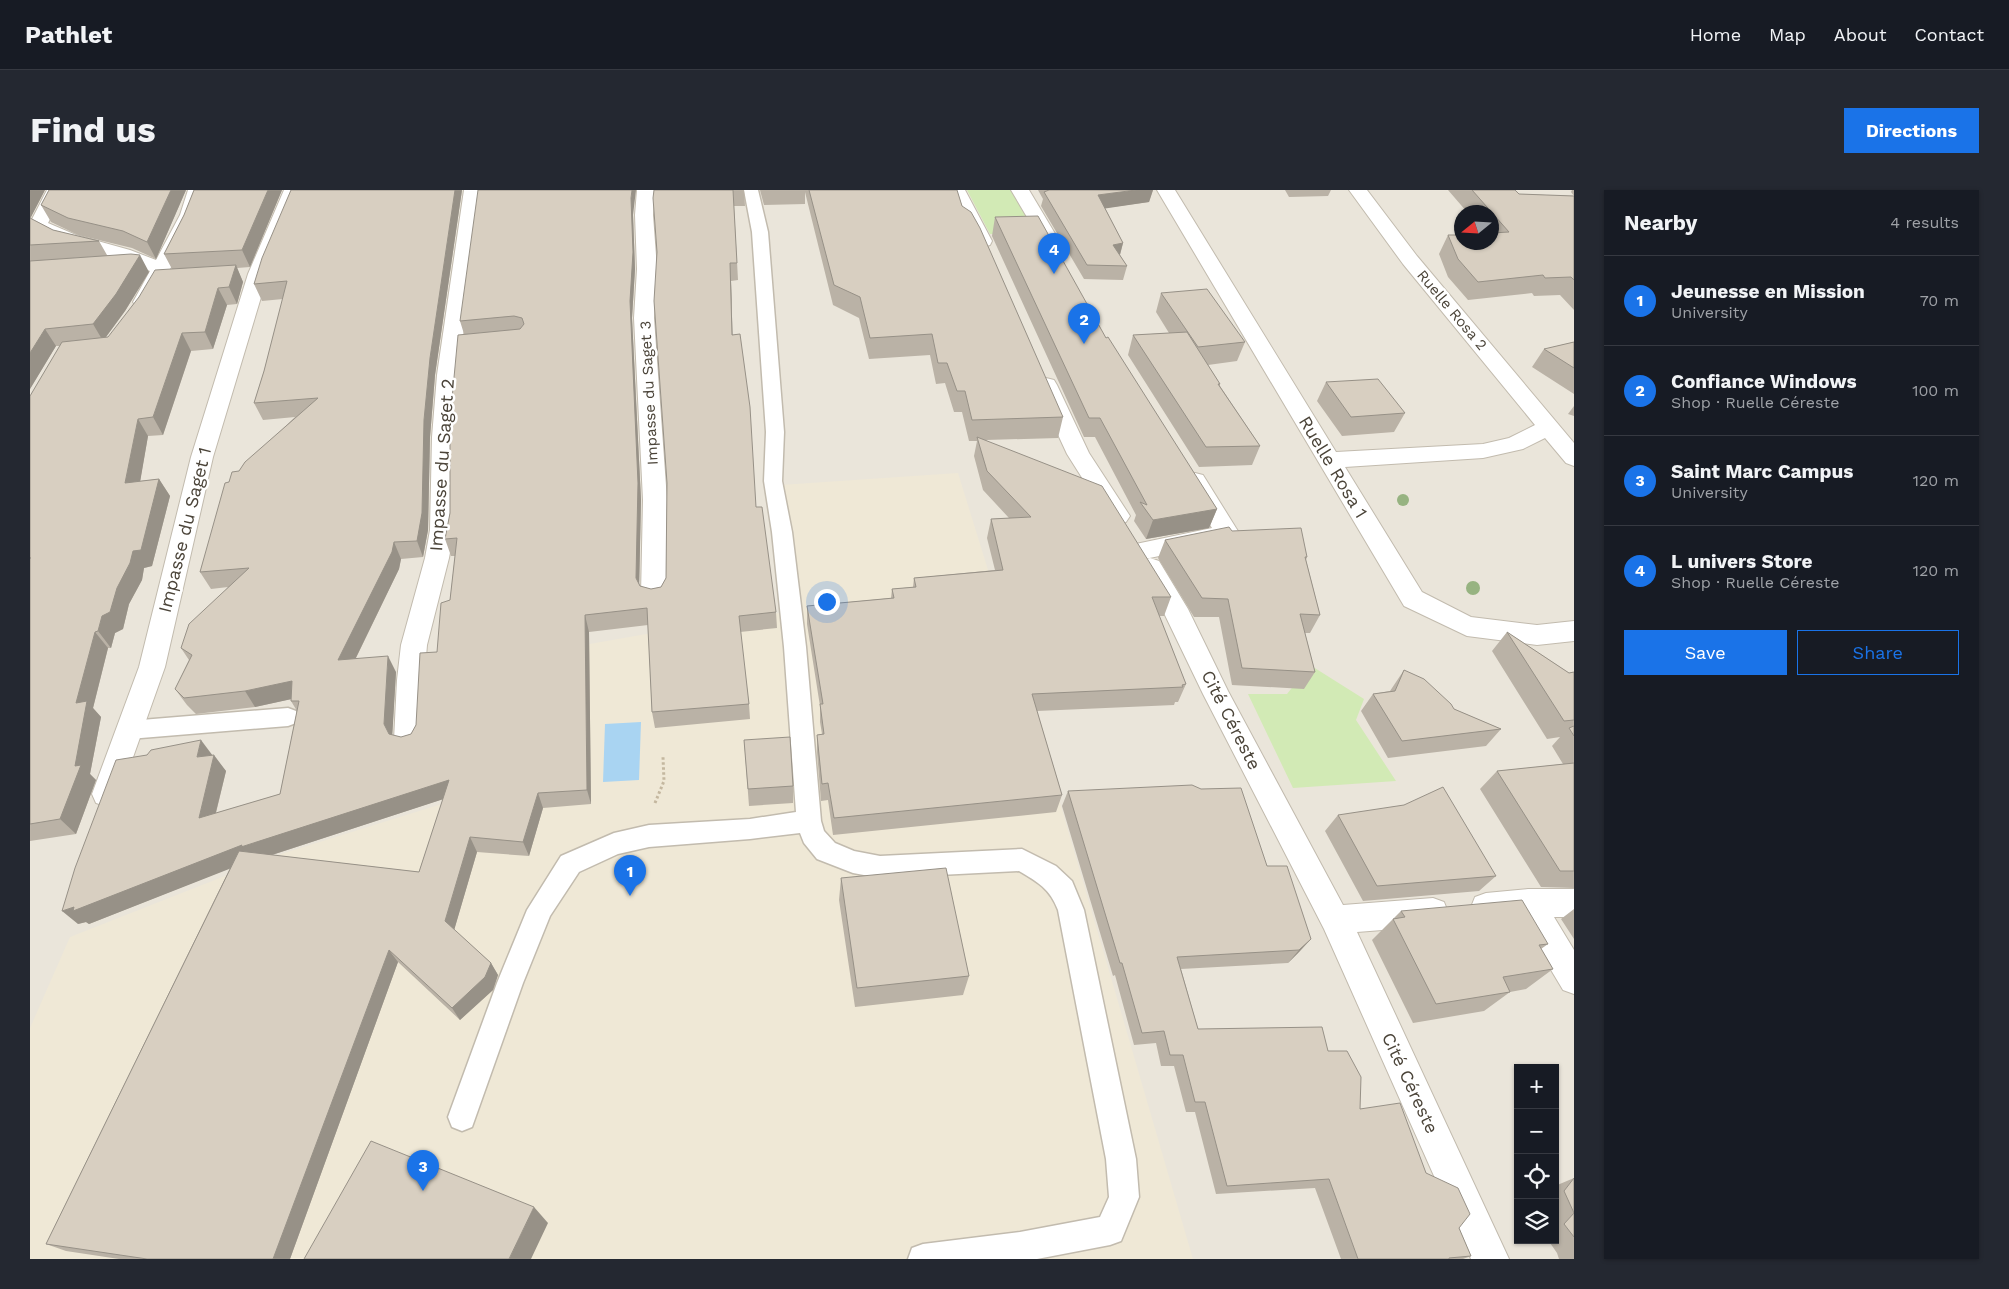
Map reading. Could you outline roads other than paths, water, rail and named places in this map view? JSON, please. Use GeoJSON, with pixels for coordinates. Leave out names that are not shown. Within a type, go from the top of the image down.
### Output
{"type":"FeatureCollection","features":[{"type":"Feature","properties":{"kind":"street"},"geometry":{"type":"LineString","coordinates":[[56,190],[38,225],[71,241],[125,254],[165,276]]}},
{"type":"Feature","properties":{"kind":"street"},"geometry":{"type":"LineString","coordinates":[[136,315],[165,276],[197,190]]}},
{"type":"Feature","properties":{"kind":"street","name":"Impasse du Saget 1"},"geometry":{"type":"LineString","coordinates":[[98,818],[152,666],[202,457],[249,275],[293,190]]}},
{"type":"Feature","properties":{"kind":"street","name":"Impasse du Saget 2"},"geometry":{"type":"LineString","coordinates":[[408,740],[412,661],[424,603],[440,542],[443,502],[443,438],[458,346],[463,250],[473,190]]}},
{"type":"Feature","properties":{"kind":"street","name":"Impasse du Saget 3"},"geometry":{"type":"LineString","coordinates":[[646,190],[644,214],[647,269],[644,318],[656,500],[654,595]]}},
{"type":"Feature","properties":{"kind":"street"},"geometry":{"type":"LineString","coordinates":[[956,190],[992,258]]}},
{"type":"Feature","properties":{"kind":"street"},"geometry":{"type":"LineString","coordinates":[[1020,190],[1066,267]]}},
{"type":"Feature","properties":{"kind":"street","name":"Ruelle Rosa 1"},"geometry":{"type":"LineString","coordinates":[[1166,190],[1413,599],[1467,626],[1538,635],[1574,632]]}},
{"type":"Feature","properties":{"kind":"street","name":"Ruelle Rosa 2"},"geometry":{"type":"LineString","coordinates":[[1358,190],[1410,260],[1550,427]]}},
{"type":"Feature","properties":{"kind":"street"},"geometry":{"type":"LineString","coordinates":[[106,266],[143,264]]}},
{"type":"Feature","properties":{"kind":"street","name":"Cité Céreste"},"geometry":{"type":"LineString","coordinates":[[1039,367],[1078,454],[1175,608],[1216,694],[1335,920],[1490,1259]]}},
{"type":"Feature","properties":{"kind":"street"},"geometry":{"type":"LineString","coordinates":[[1328,460],[1483,450],[1514,444],[1550,427],[1574,458]]}},
{"type":"Feature","properties":{"kind":"street"},"geometry":{"type":"LineString","coordinates":[[1140,551],[1228,534],[1182,461]]}},
{"type":"Feature","properties":{"kind":"street"},"geometry":{"type":"LineString","coordinates":[[1335,920],[1528,904],[1574,903]]}},
{"type":"Feature","properties":{"kind":"street"},"geometry":{"type":"LineString","coordinates":[[1528,904],[1574,979]]}},
{"type":"Feature","properties":{"kind":"lane"},"geometry":{"type":"LineString","coordinates":[[751,190],[760,232],[775,432],[774,481],[782,532],[795,647],[809,821],[812,836],[826,851],[853,862],[880,867],[1022,860],[1047,874],[1063,890],[1072,910],[1121,1159],[1124,1197],[1110,1230],[1020,1247],[923,1259]]}},
{"type":"Feature","properties":{"kind":"lane"},"geometry":{"type":"LineString","coordinates":[[129,730],[288,717]]}},
{"type":"Feature","properties":{"kind":"lane"},"geometry":{"type":"LineString","coordinates":[[462,1117],[510,983],[540,910],[570,864],[614,844],[649,836],[750,829],[809,821]]}},
{"type":"Feature","properties":{"kind":"water"},"geometry":{"type":"Polygon","coordinates":[[[641,722],[639,780],[603,782],[605,724],[641,722]]]}},
{"type":"Feature","properties":{"kind":"place","name":"L univers Store"},"geometry":{"type":"Point","coordinates":[1054,274]}},
{"type":"Feature","properties":{"kind":"place","name":"Confiance Windows"},"geometry":{"type":"Point","coordinates":[1084,344]}},
{"type":"Feature","properties":{"kind":"place","name":"Jeunesse en Mission"},"geometry":{"type":"Point","coordinates":[630,896]}},
{"type":"Feature","properties":{"kind":"place","name":"Saint Marc Campus"},"geometry":{"type":"Point","coordinates":[423,1191]}}]}
